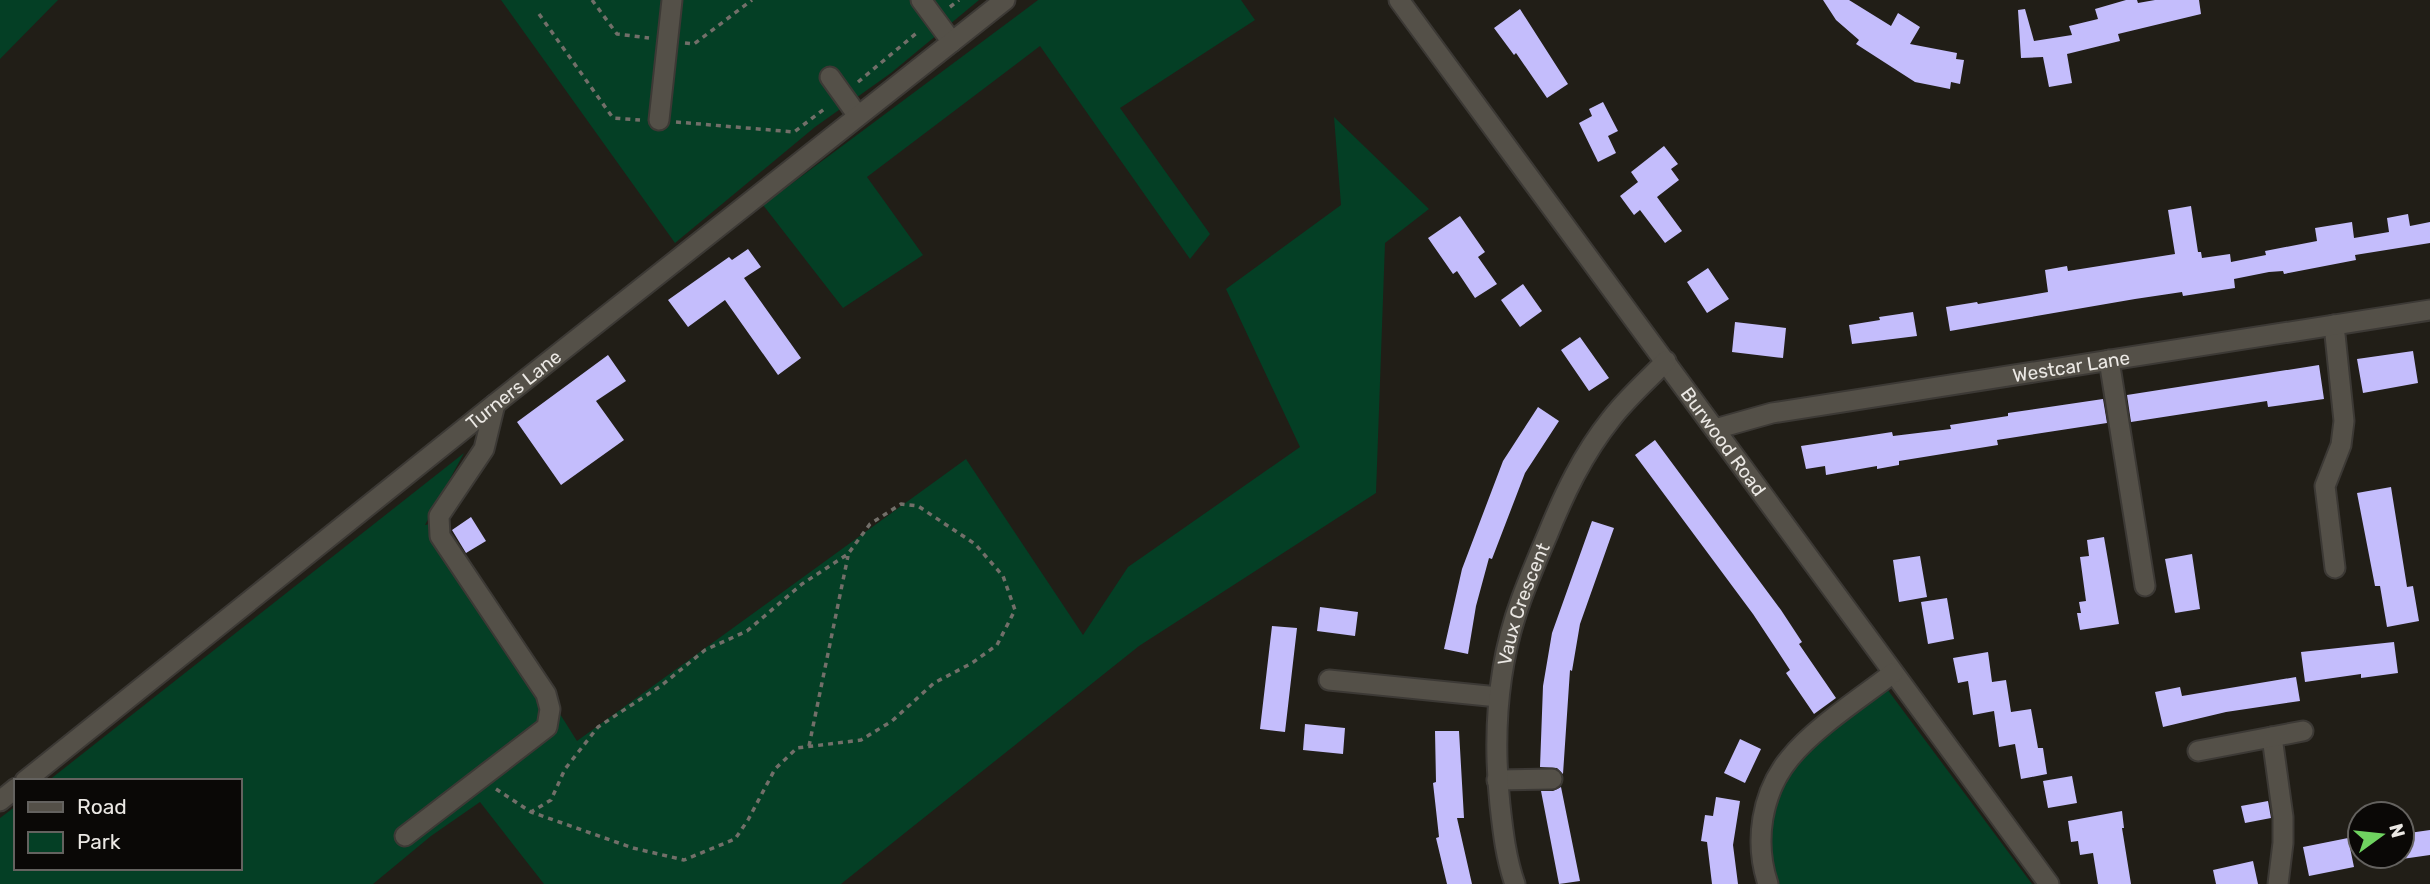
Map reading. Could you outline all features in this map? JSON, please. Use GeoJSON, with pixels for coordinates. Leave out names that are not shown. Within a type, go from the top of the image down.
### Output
{"type":"FeatureCollection","features":[{"type":"Feature","properties":{"kind":"street"},"geometry":{"type":"LineString","coordinates":[[659,120],[672,0]]}},
{"type":"Feature","properties":{"kind":"street"},"geometry":{"type":"LineString","coordinates":[[921,0],[951,42]]}},
{"type":"Feature","properties":{"kind":"street","name":"Turners Lane"},"geometry":{"type":"LineString","coordinates":[[27,779],[1005,0]]}},
{"type":"Feature","properties":{"kind":"street","name":"Burwood Road"},"geometry":{"type":"LineString","coordinates":[[1399,0],[2049,884]]}},
{"type":"Feature","properties":{"kind":"street"},"geometry":{"type":"LineString","coordinates":[[830,77],[858,116]]}},
{"type":"Feature","properties":{"kind":"street","name":"Westcar Lane"},"geometry":{"type":"LineString","coordinates":[[1715,429],[1772,413],[2430,310]]}},
{"type":"Feature","properties":{"kind":"street"},"geometry":{"type":"LineString","coordinates":[[2334,325],[2344,421],[2341,445],[2325,486],[2335,568]]}},
{"type":"Feature","properties":{"kind":"street"},"geometry":{"type":"LineString","coordinates":[[2109,360],[2146,586]]}},
{"type":"Feature","properties":{"kind":"street","name":"Vaux Crescent"},"geometry":{"type":"LineString","coordinates":[[1515,884],[1503,836],[1497,780],[1498,697],[1520,602],[1570,483],[1612,418],[1666,361]]}},
{"type":"Feature","properties":{"kind":"street"},"geometry":{"type":"LineString","coordinates":[[405,836],[547,727],[550,709],[546,694],[440,537],[439,516],[484,449],[495,404]]}},
{"type":"Feature","properties":{"kind":"street"},"geometry":{"type":"LineString","coordinates":[[1768,884],[1760,846],[1762,821],[1768,797],[1777,779],[1789,759],[1804,743],[1893,673]]}},
{"type":"Feature","properties":{"kind":"street"},"geometry":{"type":"LineString","coordinates":[[1329,680],[1498,697]]}},
{"type":"Feature","properties":{"kind":"street"},"geometry":{"type":"LineString","coordinates":[[2198,751],[2303,731]]}},
{"type":"Feature","properties":{"kind":"street"},"geometry":{"type":"LineString","coordinates":[[2272,737],[2283,817],[2278,884]]}},
{"type":"Feature","properties":{"kind":"street"},"geometry":{"type":"LineString","coordinates":[[1497,780],[1552,779]]}},
{"type":"Feature","properties":{"kind":"street"},"geometry":{"type":"LineString","coordinates":[[0,801],[14,790]]}},
{"type":"Feature","properties":{"kind":"path"},"geometry":{"type":"LineString","coordinates":[[539,13],[613,118],[794,132],[959,0]]}},
{"type":"Feature","properties":{"kind":"path"},"geometry":{"type":"LineString","coordinates":[[479,779],[531,812],[633,848],[684,860],[735,839],[775,769],[797,748],[861,740],[892,721],[934,683],[972,663],[997,645],[1014,610],[1003,576],[975,544],[918,506],[901,504],[870,524],[848,554],[802,584],[747,631],[705,650],[662,685],[598,727],[565,769],[551,800],[531,812]]}},
{"type":"Feature","properties":{"kind":"path"},"geometry":{"type":"LineString","coordinates":[[809,746],[848,554]]}},
{"type":"Feature","properties":{"kind":"green space"},"geometry":{"type":"Polygon","coordinates":[[[0,0],[58,0],[0,59],[0,0]]]}},
{"type":"Feature","properties":{"kind":"green space"},"geometry":{"type":"Polygon","coordinates":[[[501,0],[979,0],[891,73],[815,127],[675,243],[501,0]]]}},
{"type":"Feature","properties":{"kind":"green space"},"geometry":{"type":"Polygon","coordinates":[[[1038,0],[1241,0],[1255,20],[1120,108],[1210,234],[1190,259],[1040,46],[867,177],[923,255],[843,308],[763,205],[1038,0]]]}},
{"type":"Feature","properties":{"kind":"green space"},"geometry":{"type":"Polygon","coordinates":[[[1334,117],[1429,209],[1385,243],[1376,493],[1139,646],[841,884],[544,884],[480,802],[431,836],[373,884],[0,884],[0,818],[14,808],[14,870],[242,870],[242,779],[51,779],[464,453],[425,525],[439,522],[577,741],[966,459],[1083,635],[1128,567],[1300,447],[1226,289],[1341,205],[1334,117]]]}},
{"type":"Feature","properties":{"kind":"green space"},"geometry":{"type":"Polygon","coordinates":[[[1887,689],[2032,884],[1777,884],[1771,868],[1771,815],[1796,760],[1887,689]]]}},
{"type":"Feature","properties":{"kind":"building"},"geometry":{"type":"Polygon","coordinates":[[[1823,0],[1849,0],[1891,26],[1898,13],[1920,27],[1910,44],[1957,53],[1956,59],[1964,60],[1960,84],[1951,82],[1950,89],[1915,82],[1856,44],[1859,40],[1836,20],[1823,0]]]}},
{"type":"Feature","properties":{"kind":"building"},"geometry":{"type":"Polygon","coordinates":[[[2126,0],[2137,0],[2138,3],[2155,0],[2199,0],[2201,14],[2118,34],[2120,41],[2067,54],[2072,83],[2049,87],[2043,57],[2021,58],[2018,10],[2025,9],[2034,41],[2072,35],[2069,26],[2098,19],[2095,9],[2126,0]]]}},
{"type":"Feature","properties":{"kind":"building"},"geometry":{"type":"Polygon","coordinates":[[[1520,9],[1568,84],[1547,98],[1516,53],[1514,55],[1494,28],[1520,9]]]}},
{"type":"Feature","properties":{"kind":"building"},"geometry":{"type":"Polygon","coordinates":[[[1603,102],[1618,131],[1608,136],[1616,153],[1598,162],[1579,123],[1592,116],[1589,109],[1603,102]]]}},
{"type":"Feature","properties":{"kind":"building"},"geometry":{"type":"Polygon","coordinates":[[[1664,146],[1678,164],[1671,169],[1679,180],[1657,197],[1682,231],[1665,243],[1640,210],[1634,215],[1620,196],[1638,182],[1631,172],[1664,146]]]}},
{"type":"Feature","properties":{"kind":"building"},"geometry":{"type":"Polygon","coordinates":[[[2191,206],[2198,252],[2201,252],[2202,258],[2230,254],[2231,262],[2266,255],[2265,251],[2317,241],[2315,228],[2352,222],[2354,238],[2389,232],[2387,218],[2408,214],[2410,226],[2430,222],[2430,243],[2355,255],[2356,260],[2284,274],[2283,271],[2269,272],[2234,279],[2235,288],[2183,296],[2182,292],[2135,299],[1950,331],[1946,307],[2048,292],[2045,270],[2067,266],[2068,271],[2175,254],[2168,210],[2191,206]]]}},
{"type":"Feature","properties":{"kind":"building"},"geometry":{"type":"Polygon","coordinates":[[[1460,216],[1485,252],[1478,257],[1497,284],[1475,298],[1457,271],[1453,274],[1428,238],[1460,216]]]}},
{"type":"Feature","properties":{"kind":"building"},"geometry":{"type":"Polygon","coordinates":[[[748,249],[761,267],[744,278],[801,358],[778,375],[725,300],[688,327],[668,300],[729,257],[732,260],[748,249]]]}},
{"type":"Feature","properties":{"kind":"building"},"geometry":{"type":"Polygon","coordinates":[[[1708,268],[1729,299],[1707,313],[1687,282],[1708,268]]]}},
{"type":"Feature","properties":{"kind":"building"},"geometry":{"type":"Polygon","coordinates":[[[1523,284],[1542,311],[1520,327],[1501,300],[1523,284]]]}},
{"type":"Feature","properties":{"kind":"building"},"geometry":{"type":"Polygon","coordinates":[[[1913,312],[1917,336],[1852,344],[1849,325],[1913,312]]]}},
{"type":"Feature","properties":{"kind":"building"},"geometry":{"type":"Polygon","coordinates":[[[1735,322],[1786,328],[1783,358],[1732,352],[1735,322]]]}},
{"type":"Feature","properties":{"kind":"building"},"geometry":{"type":"Polygon","coordinates":[[[1580,337],[1609,378],[1589,391],[1561,350],[1580,337]]]}},
{"type":"Feature","properties":{"kind":"building"},"geometry":{"type":"Polygon","coordinates":[[[2413,351],[2418,383],[2363,393],[2357,359],[2413,351]]]}},
{"type":"Feature","properties":{"kind":"building"},"geometry":{"type":"Polygon","coordinates":[[[608,355],[626,381],[596,401],[624,440],[561,485],[517,422],[608,355]]]}},
{"type":"Feature","properties":{"kind":"building"},"geometry":{"type":"Polygon","coordinates":[[[2319,365],[2324,399],[2268,407],[2267,401],[2131,422],[2127,395],[2319,365]]]}},
{"type":"Feature","properties":{"kind":"building"},"geometry":{"type":"Polygon","coordinates":[[[2103,399],[2107,423],[1997,440],[1998,445],[1899,461],[1899,465],[1877,469],[1877,466],[1826,475],[1825,466],[1806,469],[1801,446],[1892,432],[1893,436],[1951,429],[1950,425],[2008,416],[2008,413],[2103,399]]]}},
{"type":"Feature","properties":{"kind":"building"},"geometry":{"type":"Polygon","coordinates":[[[1538,407],[1559,421],[1525,473],[1492,559],[1489,558],[1476,606],[1468,654],[1444,649],[1462,569],[1503,461],[1538,407]]]}},
{"type":"Feature","properties":{"kind":"building"},"geometry":{"type":"Polygon","coordinates":[[[1655,440],[1781,610],[1802,642],[1799,644],[1836,698],[1814,714],[1786,673],[1790,670],[1753,614],[1635,455],[1655,440]]]}},
{"type":"Feature","properties":{"kind":"building"},"geometry":{"type":"Polygon","coordinates":[[[2391,487],[2407,587],[2413,586],[2419,621],[2387,627],[2380,586],[2375,586],[2357,493],[2391,487]]]}},
{"type":"Feature","properties":{"kind":"building"},"geometry":{"type":"Polygon","coordinates":[[[471,517],[486,541],[466,553],[452,530],[471,517]]]}},
{"type":"Feature","properties":{"kind":"building"},"geometry":{"type":"Polygon","coordinates":[[[1592,521],[1614,528],[1580,624],[1572,671],[1570,670],[1563,774],[1557,768],[1540,767],[1543,686],[1552,633],[1592,521]]]}},
{"type":"Feature","properties":{"kind":"building"},"geometry":{"type":"Polygon","coordinates":[[[2104,537],[2119,624],[2080,630],[2077,613],[2081,613],[2079,602],[2086,601],[2080,557],[2089,556],[2087,540],[2104,537]]]}},
{"type":"Feature","properties":{"kind":"building"},"geometry":{"type":"Polygon","coordinates":[[[2192,554],[2200,609],[2175,613],[2165,559],[2192,554]]]}},
{"type":"Feature","properties":{"kind":"building"},"geometry":{"type":"Polygon","coordinates":[[[1920,556],[1927,597],[1899,602],[1893,560],[1920,556]]]}},
{"type":"Feature","properties":{"kind":"building"},"geometry":{"type":"Polygon","coordinates":[[[1947,598],[1954,639],[1928,644],[1921,602],[1947,598]]]}},
{"type":"Feature","properties":{"kind":"building"},"geometry":{"type":"Polygon","coordinates":[[[1320,607],[1358,612],[1355,636],[1317,631],[1320,607]]]}},
{"type":"Feature","properties":{"kind":"building"},"geometry":{"type":"Polygon","coordinates":[[[1272,626],[1297,628],[1285,732],[1260,729],[1272,626]]]}},
{"type":"Feature","properties":{"kind":"building"},"geometry":{"type":"Polygon","coordinates":[[[2394,642],[2398,673],[2361,678],[2361,674],[2305,682],[2301,652],[2394,642]]]}},
{"type":"Feature","properties":{"kind":"building"},"geometry":{"type":"Polygon","coordinates":[[[1988,652],[1992,682],[2006,680],[2011,712],[2031,709],[2038,748],[2043,748],[2047,774],[2021,779],[2015,744],[1999,747],[1994,711],[1973,715],[1968,681],[1958,683],[1953,658],[1988,652]]]}},
{"type":"Feature","properties":{"kind":"building"},"geometry":{"type":"Polygon","coordinates":[[[2296,677],[2300,701],[2226,712],[2163,727],[2155,692],[2180,687],[2182,696],[2296,677]]]}},
{"type":"Feature","properties":{"kind":"building"},"geometry":{"type":"Polygon","coordinates":[[[1305,724],[1345,728],[1343,754],[1303,750],[1305,724]]]}},
{"type":"Feature","properties":{"kind":"building"},"geometry":{"type":"Polygon","coordinates":[[[1435,731],[1459,731],[1464,818],[1457,818],[1472,884],[1447,884],[1436,838],[1439,837],[1433,783],[1436,782],[1435,731]]]}},
{"type":"Feature","properties":{"kind":"building"},"geometry":{"type":"Polygon","coordinates":[[[1740,739],[1761,749],[1745,783],[1724,773],[1740,739]]]}},
{"type":"Feature","properties":{"kind":"building"},"geometry":{"type":"Polygon","coordinates":[[[2072,776],[2077,803],[2048,808],[2043,781],[2072,776]]]}},
{"type":"Feature","properties":{"kind":"building"},"geometry":{"type":"Polygon","coordinates":[[[1561,787],[1580,881],[1559,884],[1541,791],[1553,791],[1561,787]]]}},
{"type":"Feature","properties":{"kind":"building"},"geometry":{"type":"Polygon","coordinates":[[[1716,797],[1740,801],[1733,845],[1738,884],[1712,884],[1707,842],[1701,841],[1705,815],[1713,816],[1716,797]]]}},
{"type":"Feature","properties":{"kind":"building"},"geometry":{"type":"Polygon","coordinates":[[[2268,801],[2271,818],[2245,823],[2241,806],[2268,801]]]}},
{"type":"Feature","properties":{"kind":"building"},"geometry":{"type":"Polygon","coordinates":[[[2122,811],[2131,884],[2098,884],[2093,853],[2080,855],[2078,841],[2071,842],[2068,821],[2122,811]]]}},
{"type":"Feature","properties":{"kind":"building"},"geometry":{"type":"Polygon","coordinates":[[[2430,830],[2430,855],[2416,857],[2416,832],[2430,830]]]}},
{"type":"Feature","properties":{"kind":"building"},"geometry":{"type":"Polygon","coordinates":[[[2346,838],[2346,869],[2309,876],[2303,847],[2346,838]]]}},
{"type":"Feature","properties":{"kind":"building"},"geometry":{"type":"Polygon","coordinates":[[[2253,861],[2258,884],[2216,884],[2213,870],[2253,861]]]}}]}
